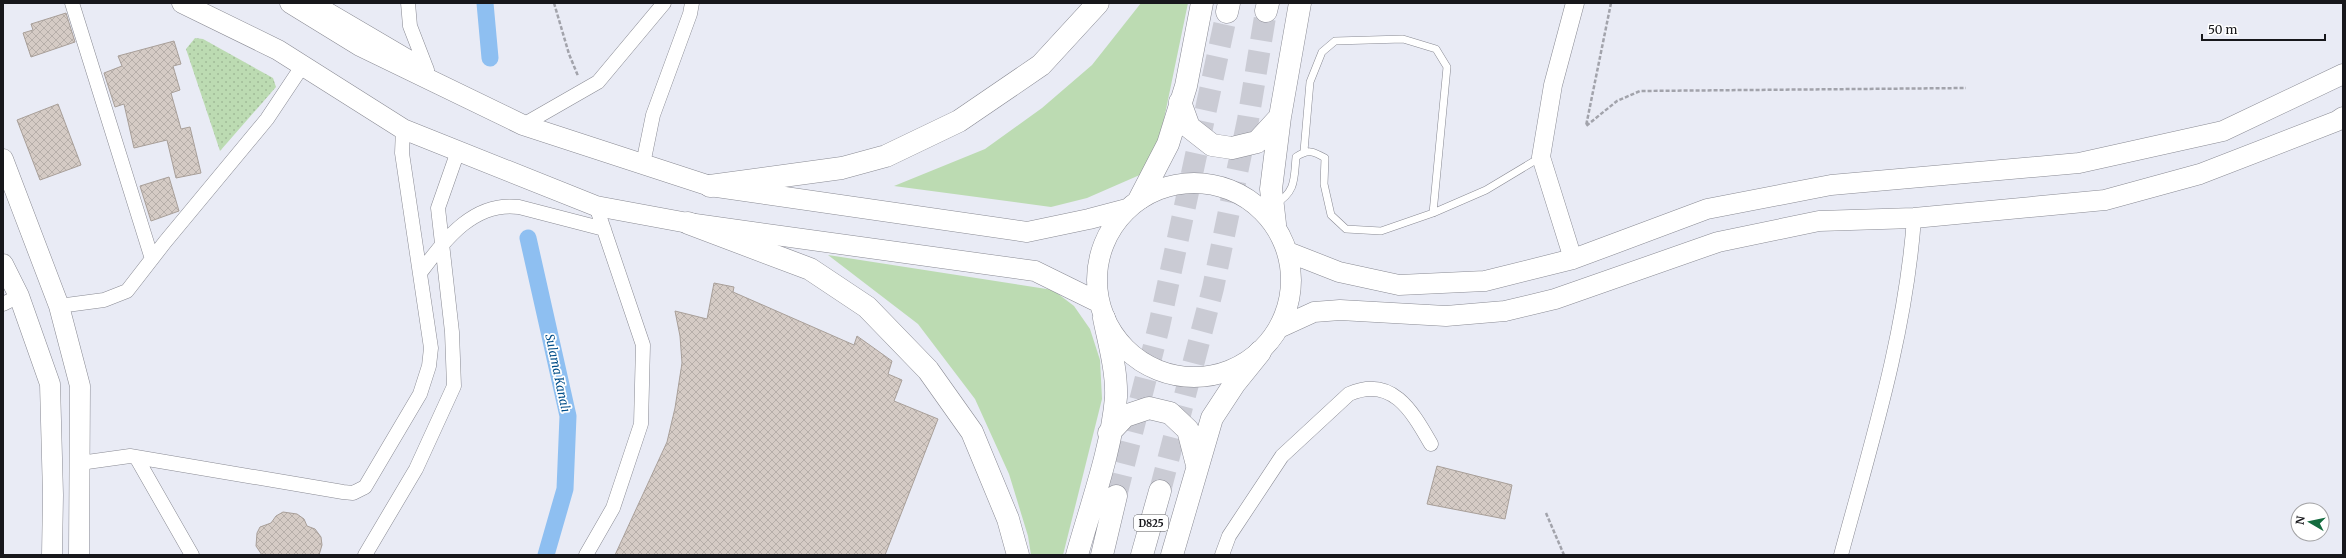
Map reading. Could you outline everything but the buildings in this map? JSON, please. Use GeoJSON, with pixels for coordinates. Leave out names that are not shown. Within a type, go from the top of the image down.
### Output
{"type":"FeatureCollection","features":[{"type":"Feature","properties":{"kind":"highway"},"geometry":{"type":"LineString","coordinates":[[710,186],[842,168],[886,156],[958,121],[1041,65],[1098,3]]}},
{"type":"Feature","properties":{"kind":"highway"},"geometry":{"type":"LineString","coordinates":[[1133,203],[1168,144],[1180,102],[1202,3]]}},
{"type":"Feature","properties":{"kind":"highway"},"geometry":{"type":"LineString","coordinates":[[1274,215],[1271,189],[1280,117],[1300,3]]}},
{"type":"Feature","properties":{"kind":"highway"},"geometry":{"type":"LineString","coordinates":[[1180,102],[1189,127],[1212,145],[1232,148],[1257,142],[1280,117]]}},
{"type":"Feature","properties":{"kind":"highway"},"geometry":{"type":"LineString","coordinates":[[688,223],[810,269],[867,307],[928,370],[972,432],[1008,519],[1018,555]]}},
{"type":"Feature","properties":{"kind":"highway"},"geometry":{"type":"LineString","coordinates":[[1078,555],[1109,433],[1116,396],[1112,362],[1101,310]]}},
{"type":"Feature","properties":{"kind":"highway"},"geometry":{"type":"LineString","coordinates":[[1172,555],[1197,465],[1212,418],[1235,383],[1260,352]]}},
{"type":"Feature","properties":{"kind":"highway"},"geometry":{"type":"LineString","coordinates":[[1109,433],[1125,416],[1149,408],[1170,413],[1188,430],[1197,465]]}},
{"type":"Feature","properties":{"kind":"highway","name":"D825"},"geometry":{"type":"LineString","coordinates":[[1142,555],[1160,491]]}},
{"type":"Feature","properties":{"kind":"highway"},"geometry":{"type":"LineString","coordinates":[[1102,555],[1116,496]]}},
{"type":"Feature","properties":{"kind":"main road"},"geometry":{"type":"LineString","coordinates":[[182,3],[278,50],[403,129],[596,206],[688,223],[1035,271],[1101,310]]}},
{"type":"Feature","properties":{"kind":"main road"},"geometry":{"type":"LineString","coordinates":[[290,3],[360,46],[428,73],[523,125],[710,186],[1028,232],[1090,220],[1133,203],[1168,185],[1198,182],[1227,188],[1254,202],[1274,215],[1288,252],[1292,278],[1289,304],[1279,328],[1260,352],[1234,370],[1204,378],[1173,376],[1144,365],[1120,345],[1101,310],[1096,277],[1100,252],[1111,228],[1133,203]]}},
{"type":"Feature","properties":{"kind":"main road"},"geometry":{"type":"LineString","coordinates":[[1288,252],[1340,272],[1399,285],[1485,281],[1573,259],[1714,208],[1831,185],[2079,163],[2223,131],[2343,74]]}},
{"type":"Feature","properties":{"kind":"main road"},"geometry":{"type":"LineString","coordinates":[[1279,328],[1314,312],[1340,310],[1446,316],[1505,311],[1556,299],[1718,242],[1819,221],[1914,218],[2105,200],[2200,174],[2341,119]]}},
{"type":"Feature","properties":{"kind":"main road"},"geometry":{"type":"LineString","coordinates":[[3,159],[59,306],[80,386],[79,555]]}},
{"type":"Feature","properties":{"kind":"main road"},"geometry":{"type":"LineString","coordinates":[[3,264],[11,300],[50,384],[53,495],[52,555]]}},
{"type":"Feature","properties":{"kind":"street"},"geometry":{"type":"LineString","coordinates":[[72,3],[152,259]]}},
{"type":"Feature","properties":{"kind":"street"},"geometry":{"type":"LineString","coordinates":[[317,3],[428,73]]}},
{"type":"Feature","properties":{"kind":"street"},"geometry":{"type":"LineString","coordinates":[[408,3],[410,26],[428,73]]}},
{"type":"Feature","properties":{"kind":"street"},"geometry":{"type":"LineString","coordinates":[[523,125],[598,82],[664,3]]}},
{"type":"Feature","properties":{"kind":"street"},"geometry":{"type":"LineString","coordinates":[[642,164],[653,115],[690,14],[692,3]]}},
{"type":"Feature","properties":{"kind":"street"},"geometry":{"type":"LineString","coordinates":[[1573,259],[1541,157],[1553,85],[1575,3]]}},
{"type":"Feature","properties":{"kind":"street"},"geometry":{"type":"LineString","coordinates":[[59,306],[104,300],[127,291],[267,119],[303,65]]}},
{"type":"Feature","properties":{"kind":"street"},"geometry":{"type":"LineString","coordinates":[[80,463],[130,456],[342,492],[360,491],[371,481],[420,394],[429,366],[431,348],[402,153],[403,129]]}},
{"type":"Feature","properties":{"kind":"street"},"geometry":{"type":"LineString","coordinates":[[365,555],[416,469],[454,386],[452,332],[438,208],[458,151]]}},
{"type":"Feature","properties":{"kind":"street"},"geometry":{"type":"LineString","coordinates":[[420,273],[442,245],[468,218],[487,209],[505,205],[604,229]]}},
{"type":"Feature","properties":{"kind":"street"},"geometry":{"type":"LineString","coordinates":[[586,555],[613,508],[642,424],[643,345],[596,206]]}},
{"type":"Feature","properties":{"kind":"street"},"geometry":{"type":"LineString","coordinates":[[1841,555],[1899,331],[1911,264],[1914,218]]}},
{"type":"Feature","properties":{"kind":"street"},"geometry":{"type":"LineString","coordinates":[[1222,555],[1229,536],[1282,456],[1348,394],[1361,388],[1387,392],[1412,410],[1431,444]]}},
{"type":"Feature","properties":{"kind":"street"},"geometry":{"type":"LineString","coordinates":[[136,457],[192,555]]}},
{"type":"Feature","properties":{"kind":"lane"},"geometry":{"type":"LineString","coordinates":[[1304,151],[1310,82],[1322,52],[1335,41],[1403,39],[1436,49],[1446,67],[1433,213]]}},
{"type":"Feature","properties":{"kind":"lane"},"geometry":{"type":"LineString","coordinates":[[1274,215],[1288,197],[1293,184],[1296,157],[1304,151],[1313,151],[1325,158],[1324,184],[1331,215],[1346,229],[1381,231],[1433,213],[1486,190],[1541,157]]}},
{"type":"Feature","properties":{"kind":"path"},"geometry":{"type":"LineString","coordinates":[[554,3],[569,54],[584,90]]}},
{"type":"Feature","properties":{"kind":"path"},"geometry":{"type":"LineString","coordinates":[[1611,3],[1586,126],[1617,101],[1640,91],[1966,88]]}},
{"type":"Feature","properties":{"kind":"path"},"geometry":{"type":"LineString","coordinates":[[1546,513],[1564,555]]}},
{"type":"Feature","properties":{"kind":"green space"},"geometry":{"type":"Polygon","coordinates":[[[1141,3],[1188,3],[1157,153],[1142,174],[1087,198],[1051,207],[894,186],[985,149],[1042,108],[1092,65],[1141,3]]]}},
{"type":"Feature","properties":{"kind":"green space"},"geometry":{"type":"Polygon","coordinates":[[[195,38],[203,39],[273,78],[276,87],[220,151],[186,49],[195,38]]]}},
{"type":"Feature","properties":{"kind":"green space"},"geometry":{"type":"Polygon","coordinates":[[[828,255],[1053,290],[1074,306],[1090,329],[1100,360],[1102,399],[1063,555],[1031,555],[1028,536],[1009,474],[975,399],[918,324],[828,255]]]}},
{"type":"Feature","properties":{"kind":"waterway","name":"Sulama Kanalı"},"geometry":{"type":"LineString","coordinates":[[485,3],[490,58]]}},
{"type":"Feature","properties":{"kind":"waterway","name":"Sulama Kanalı"},"geometry":{"type":"LineString","coordinates":[[528,238],[568,416],[565,489],[546,555]]}},
{"type":"Feature","properties":{"kind":"tunnel"},"geometry":{"type":"LineString","coordinates":[[1160,491],[1213,288],[1248,120],[1266,11]]}},
{"type":"Feature","properties":{"kind":"tunnel"},"geometry":{"type":"LineString","coordinates":[[1116,496],[1159,326],[1227,12]]}}]}
